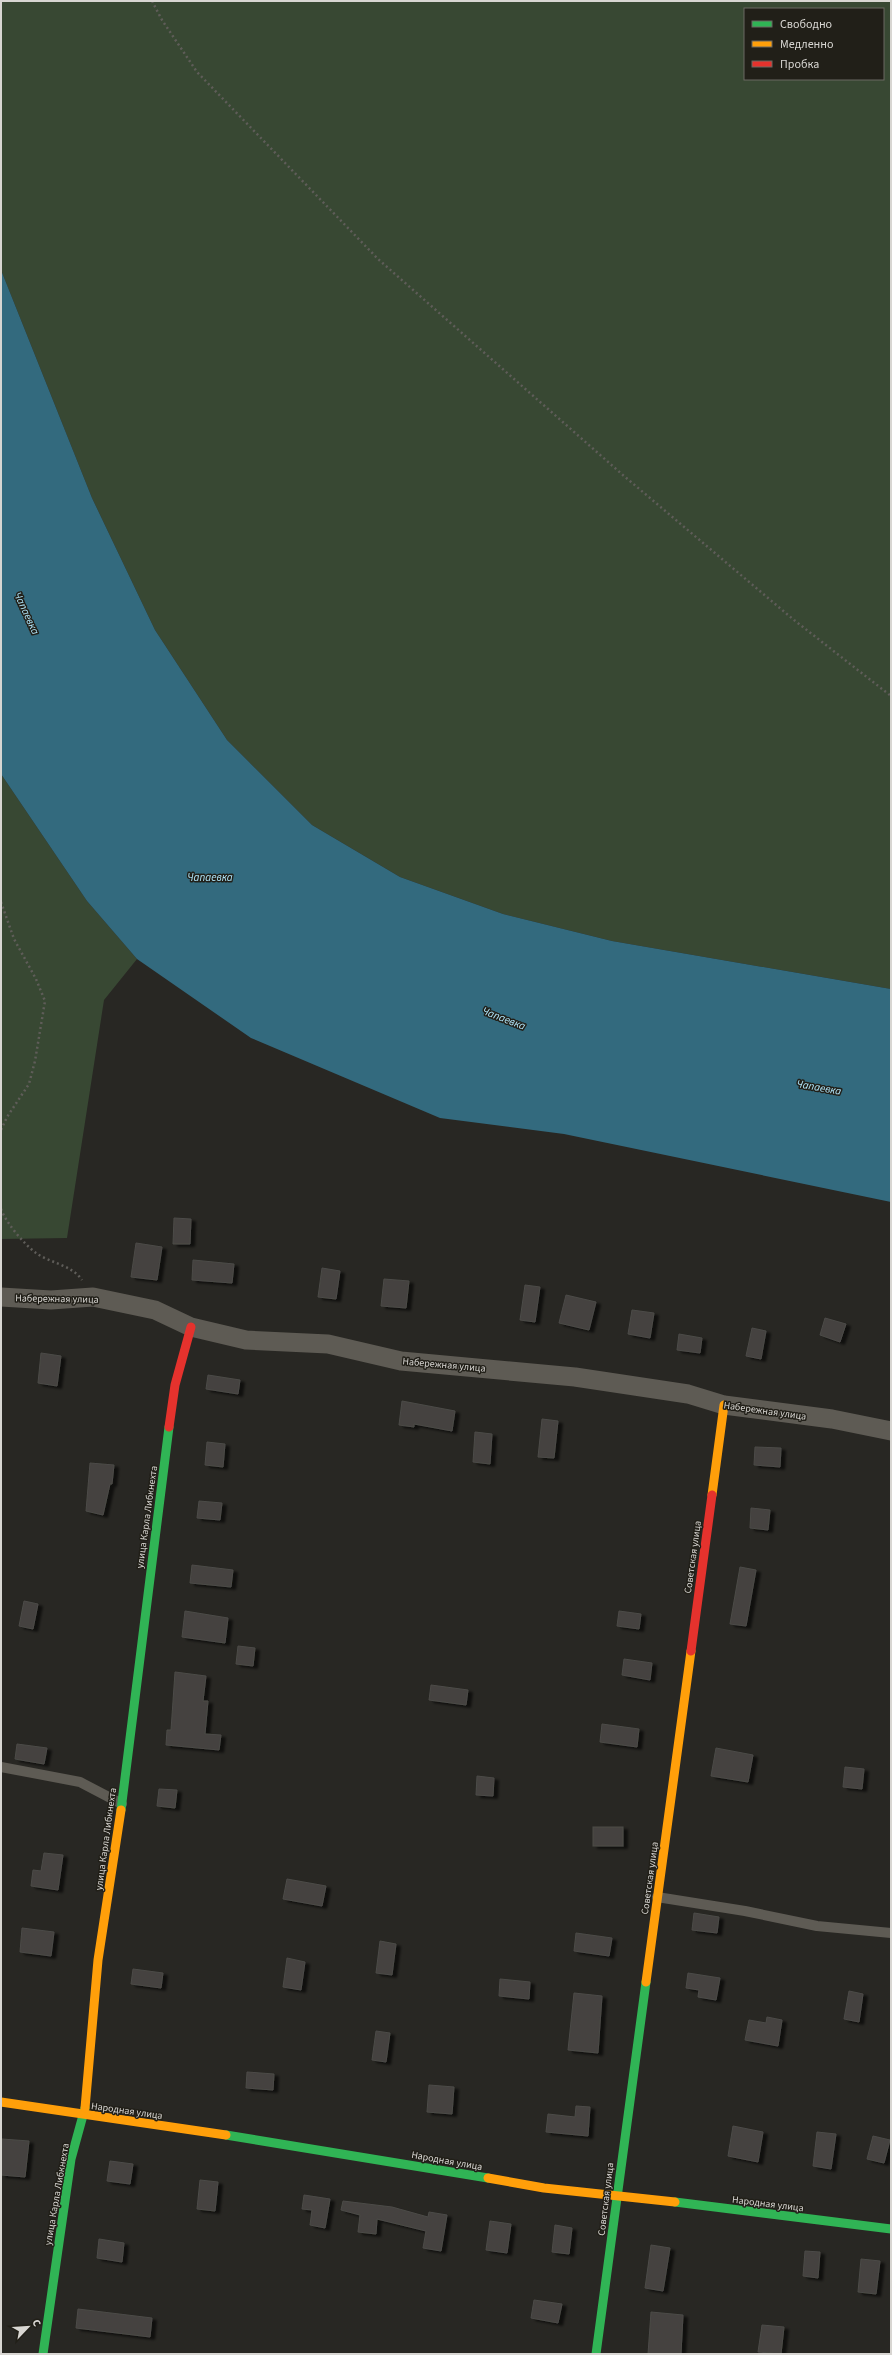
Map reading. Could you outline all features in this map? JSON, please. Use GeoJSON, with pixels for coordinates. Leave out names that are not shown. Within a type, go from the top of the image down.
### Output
{"type":"FeatureCollection","features":[{"type":"Feature","properties":{"kind":"street","name":"Набережная улица"},"geometry":{"type":"LineString","coordinates":[[1,1297],[51,1300],[94,1297],[155,1310],[191,1327],[246,1340],[328,1344],[401,1361],[575,1377],[688,1394],[724,1405],[832,1419],[891,1431]]}},
{"type":"Feature","properties":{"kind":"street","name":"улица Карла Либкнехта"},"geometry":{"type":"LineString","coordinates":[[43,2354],[71,2159],[84,2115],[98,1960],[122,1804],[151,1561],[175,1385],[191,1327]]}},
{"type":"Feature","properties":{"kind":"street","name":"Советская улица"},"geometry":{"type":"LineString","coordinates":[[596,2354],[616,2195],[724,1405]]}},
{"type":"Feature","properties":{"kind":"street","name":"Народная улица"},"geometry":{"type":"LineString","coordinates":[[1,2102],[283,2143],[544,2188],[616,2195],[891,2229]]}},
{"type":"Feature","properties":{"kind":"lane"},"geometry":{"type":"LineString","coordinates":[[1,1767],[80,1782],[122,1804]]}},
{"type":"Feature","properties":{"kind":"lane"},"geometry":{"type":"LineString","coordinates":[[657,1897],[746,1910],[817,1926],[891,1933]]}},
{"type":"Feature","properties":{"kind":"path"},"geometry":{"type":"LineString","coordinates":[[152,1],[162,20],[197,72],[378,259],[630,481],[794,620],[891,696]]}},
{"type":"Feature","properties":{"kind":"path"},"geometry":{"type":"LineString","coordinates":[[1,902],[14,939],[36,979],[45,1001],[35,1061],[29,1084],[7,1117],[1,1130]]}},
{"type":"Feature","properties":{"kind":"path"},"geometry":{"type":"LineString","coordinates":[[1,1209],[5,1220],[37,1253],[54,1260],[80,1276],[94,1297]]}},
{"type":"Feature","properties":{"kind":"green space"},"geometry":{"type":"Polygon","coordinates":[[[1,1],[891,1],[891,989],[612,941],[503,914],[400,877],[312,825],[227,740],[155,630],[92,498],[1,270],[1,1]]]}},
{"type":"Feature","properties":{"kind":"green space"},"geometry":{"type":"Polygon","coordinates":[[[1,774],[87,901],[137,959],[104,1000],[67,1238],[1,1239],[1,774]]]}},
{"type":"Feature","properties":{"kind":"water","name":"Чапаевка"},"geometry":{"type":"Polygon","coordinates":[[[1,270],[92,498],[155,630],[227,740],[312,825],[400,877],[503,914],[612,941],[891,989],[891,1202],[564,1134],[440,1118],[251,1038],[137,959],[87,901],[1,774],[1,270]]]}},
{"type":"Feature","properties":{"kind":"building"},"geometry":{"type":"Polygon","coordinates":[[[174,1218],[191,1219],[190,1244],[173,1244],[174,1218]]]}},
{"type":"Feature","properties":{"kind":"building"},"geometry":{"type":"Polygon","coordinates":[[[136,1243],[162,1247],[157,1280],[131,1277],[136,1243]]]}},
{"type":"Feature","properties":{"kind":"building"},"geometry":{"type":"Polygon","coordinates":[[[193,1260],[234,1264],[232,1283],[192,1280],[193,1260]]]}},
{"type":"Feature","properties":{"kind":"building"},"geometry":{"type":"Polygon","coordinates":[[[322,1268],[340,1271],[336,1299],[318,1297],[322,1268]]]}},
{"type":"Feature","properties":{"kind":"building"},"geometry":{"type":"Polygon","coordinates":[[[384,1279],[409,1281],[406,1308],[381,1306],[384,1279]]]}},
{"type":"Feature","properties":{"kind":"building"},"geometry":{"type":"Polygon","coordinates":[[[525,1285],[540,1287],[535,1322],[520,1320],[525,1285]]]}},
{"type":"Feature","properties":{"kind":"building"},"geometry":{"type":"Polygon","coordinates":[[[566,1295],[596,1302],[589,1330],[559,1323],[566,1295]]]}},
{"type":"Feature","properties":{"kind":"building"},"geometry":{"type":"Polygon","coordinates":[[[632,1310],[654,1313],[650,1338],[628,1334],[632,1310]]]}},
{"type":"Feature","properties":{"kind":"building"},"geometry":{"type":"Polygon","coordinates":[[[825,1318],[846,1324],[840,1342],[820,1335],[825,1318]]]}},
{"type":"Feature","properties":{"kind":"building"},"geometry":{"type":"Polygon","coordinates":[[[752,1328],[766,1331],[761,1359],[746,1356],[752,1328]]]}},
{"type":"Feature","properties":{"kind":"building"},"geometry":{"type":"Polygon","coordinates":[[[679,1334],[702,1338],[700,1353],[677,1350],[679,1334]]]}},
{"type":"Feature","properties":{"kind":"building"},"geometry":{"type":"Polygon","coordinates":[[[41,1353],[61,1356],[57,1386],[38,1383],[41,1353]]]}},
{"type":"Feature","properties":{"kind":"building"},"geometry":{"type":"Polygon","coordinates":[[[208,1375],[240,1380],[238,1394],[206,1389],[208,1375]]]}},
{"type":"Feature","properties":{"kind":"building"},"geometry":{"type":"Polygon","coordinates":[[[402,1401],[455,1411],[452,1431],[414,1424],[414,1427],[399,1425],[402,1401]]]}},
{"type":"Feature","properties":{"kind":"building"},"geometry":{"type":"Polygon","coordinates":[[[542,1419],[558,1421],[554,1458],[538,1457],[542,1419]]]}},
{"type":"Feature","properties":{"kind":"building"},"geometry":{"type":"Polygon","coordinates":[[[475,1432],[492,1434],[490,1464],[473,1462],[475,1432]]]}},
{"type":"Feature","properties":{"kind":"building"},"geometry":{"type":"Polygon","coordinates":[[[207,1442],[225,1444],[223,1467],[205,1465],[207,1442]]]}},
{"type":"Feature","properties":{"kind":"building"},"geometry":{"type":"Polygon","coordinates":[[[755,1447],[781,1448],[780,1467],[754,1465],[755,1447]]]}},
{"type":"Feature","properties":{"kind":"building"},"geometry":{"type":"Polygon","coordinates":[[[90,1463],[114,1465],[112,1484],[110,1484],[103,1515],[86,1511],[90,1463]]]}},
{"type":"Feature","properties":{"kind":"building"},"geometry":{"type":"Polygon","coordinates":[[[199,1501],[222,1503],[220,1520],[197,1518],[199,1501]]]}},
{"type":"Feature","properties":{"kind":"building"},"geometry":{"type":"Polygon","coordinates":[[[751,1508],[770,1510],[768,1530],[750,1528],[751,1508]]]}},
{"type":"Feature","properties":{"kind":"building"},"geometry":{"type":"Polygon","coordinates":[[[192,1565],[233,1570],[231,1587],[190,1583],[192,1565]]]}},
{"type":"Feature","properties":{"kind":"building"},"geometry":{"type":"Polygon","coordinates":[[[740,1567],[756,1570],[746,1626],[730,1624],[740,1567]]]}},
{"type":"Feature","properties":{"kind":"building"},"geometry":{"type":"Polygon","coordinates":[[[24,1601],[38,1604],[33,1629],[19,1626],[24,1601]]]}},
{"type":"Feature","properties":{"kind":"building"},"geometry":{"type":"Polygon","coordinates":[[[185,1611],[228,1618],[225,1643],[182,1637],[185,1611]]]}},
{"type":"Feature","properties":{"kind":"building"},"geometry":{"type":"Polygon","coordinates":[[[619,1611],[641,1614],[639,1629],[617,1626],[619,1611]]]}},
{"type":"Feature","properties":{"kind":"building"},"geometry":{"type":"Polygon","coordinates":[[[238,1646],[255,1648],[253,1666],[236,1664],[238,1646]]]}},
{"type":"Feature","properties":{"kind":"building"},"geometry":{"type":"Polygon","coordinates":[[[624,1659],[652,1663],[650,1680],[622,1675],[624,1659]]]}},
{"type":"Feature","properties":{"kind":"building"},"geometry":{"type":"Polygon","coordinates":[[[175,1672],[206,1676],[203,1701],[208,1701],[205,1734],[221,1735],[219,1750],[166,1745],[167,1730],[171,1730],[175,1672]]]}},
{"type":"Feature","properties":{"kind":"building"},"geometry":{"type":"Polygon","coordinates":[[[431,1685],[468,1690],[466,1705],[429,1700],[431,1685]]]}},
{"type":"Feature","properties":{"kind":"building"},"geometry":{"type":"Polygon","coordinates":[[[602,1724],[639,1729],[637,1747],[600,1742],[602,1724]]]}},
{"type":"Feature","properties":{"kind":"building"},"geometry":{"type":"Polygon","coordinates":[[[17,1744],[47,1748],[44,1764],[15,1759],[17,1744]]]}},
{"type":"Feature","properties":{"kind":"building"},"geometry":{"type":"Polygon","coordinates":[[[716,1748],[753,1755],[748,1782],[711,1776],[716,1748]]]}},
{"type":"Feature","properties":{"kind":"building"},"geometry":{"type":"Polygon","coordinates":[[[845,1767],[864,1769],[862,1789],[843,1787],[845,1767]]]}},
{"type":"Feature","properties":{"kind":"building"},"geometry":{"type":"Polygon","coordinates":[[[477,1776],[494,1778],[493,1796],[476,1795],[477,1776]]]}},
{"type":"Feature","properties":{"kind":"building"},"geometry":{"type":"Polygon","coordinates":[[[159,1789],[177,1790],[175,1808],[157,1806],[159,1789]]]}},
{"type":"Feature","properties":{"kind":"building"},"geometry":{"type":"Polygon","coordinates":[[[593,1827],[623,1827],[623,1846],[593,1846],[593,1827]]]}},
{"type":"Feature","properties":{"kind":"building"},"geometry":{"type":"Polygon","coordinates":[[[44,1853],[63,1855],[58,1890],[31,1886],[33,1870],[41,1871],[44,1853]]]}},
{"type":"Feature","properties":{"kind":"building"},"geometry":{"type":"Polygon","coordinates":[[[287,1879],[326,1886],[322,1906],[283,1899],[287,1879]]]}},
{"type":"Feature","properties":{"kind":"building"},"geometry":{"type":"Polygon","coordinates":[[[694,1913],[719,1917],[717,1933],[692,1930],[694,1913]]]}},
{"type":"Feature","properties":{"kind":"building"},"geometry":{"type":"Polygon","coordinates":[[[22,1928],[54,1932],[51,1956],[20,1952],[22,1928]]]}},
{"type":"Feature","properties":{"kind":"building"},"geometry":{"type":"Polygon","coordinates":[[[576,1933],[612,1938],[609,1956],[574,1951],[576,1933]]]}},
{"type":"Feature","properties":{"kind":"building"},"geometry":{"type":"Polygon","coordinates":[[[380,1941],[396,1944],[392,1975],[376,1973],[380,1941]]]}},
{"type":"Feature","properties":{"kind":"building"},"geometry":{"type":"Polygon","coordinates":[[[287,1958],[305,1962],[301,1990],[283,1987],[287,1958]]]}},
{"type":"Feature","properties":{"kind":"building"},"geometry":{"type":"Polygon","coordinates":[[[133,1969],[163,1973],[161,1988],[131,1984],[133,1969]]]}},
{"type":"Feature","properties":{"kind":"building"},"geometry":{"type":"Polygon","coordinates":[[[688,1973],[720,1978],[716,2000],[698,1997],[699,1990],[686,1988],[688,1973]]]}},
{"type":"Feature","properties":{"kind":"building"},"geometry":{"type":"Polygon","coordinates":[[[500,1979],[530,1982],[529,1999],[499,1996],[500,1979]]]}},
{"type":"Feature","properties":{"kind":"building"},"geometry":{"type":"Polygon","coordinates":[[[849,1991],[863,1994],[859,2022],[844,2019],[849,1991]]]}},
{"type":"Feature","properties":{"kind":"building"},"geometry":{"type":"Polygon","coordinates":[[[574,1993],[602,1996],[598,2053],[568,2050],[574,1993]]]}},
{"type":"Feature","properties":{"kind":"building"},"geometry":{"type":"Polygon","coordinates":[[[767,2017],[782,2020],[778,2046],[745,2040],[749,2020],[766,2023],[767,2017]]]}},
{"type":"Feature","properties":{"kind":"building"},"geometry":{"type":"Polygon","coordinates":[[[376,2031],[390,2033],[386,2062],[372,2060],[376,2031]]]}},
{"type":"Feature","properties":{"kind":"building"},"geometry":{"type":"Polygon","coordinates":[[[247,2072],[274,2074],[273,2090],[246,2088],[247,2072]]]}},
{"type":"Feature","properties":{"kind":"building"},"geometry":{"type":"Polygon","coordinates":[[[429,2085],[454,2087],[452,2114],[427,2112],[429,2085]]]}},
{"type":"Feature","properties":{"kind":"building"},"geometry":{"type":"Polygon","coordinates":[[[576,2106],[590,2107],[588,2136],[546,2132],[548,2114],[575,2117],[576,2106]]]}},
{"type":"Feature","properties":{"kind":"building"},"geometry":{"type":"Polygon","coordinates":[[[733,2126],[763,2132],[758,2162],[728,2156],[733,2126]]]}},
{"type":"Feature","properties":{"kind":"building"},"geometry":{"type":"Polygon","coordinates":[[[817,2132],[836,2134],[831,2169],[813,2166],[817,2132]]]}},
{"type":"Feature","properties":{"kind":"building"},"geometry":{"type":"Polygon","coordinates":[[[873,2136],[890,2140],[884,2163],[867,2159],[873,2136]]]}},
{"type":"Feature","properties":{"kind":"building"},"geometry":{"type":"Polygon","coordinates":[[[2,2139],[29,2141],[25,2177],[1,2175],[2,2139]]]}},
{"type":"Feature","properties":{"kind":"building"},"geometry":{"type":"Polygon","coordinates":[[[110,2161],[133,2164],[130,2184],[107,2181],[110,2161]]]}},
{"type":"Feature","properties":{"kind":"building"},"geometry":{"type":"Polygon","coordinates":[[[200,2180],[218,2182],[215,2211],[197,2209],[200,2180]]]}},
{"type":"Feature","properties":{"kind":"building"},"geometry":{"type":"Polygon","coordinates":[[[304,2195],[330,2199],[325,2228],[310,2225],[312,2210],[302,2209],[304,2195]]]}},
{"type":"Feature","properties":{"kind":"building"},"geometry":{"type":"Polygon","coordinates":[[[343,2201],[392,2207],[428,2217],[429,2212],[447,2215],[441,2251],[423,2248],[426,2231],[377,2219],[376,2234],[358,2232],[360,2215],[341,2210],[343,2201]]]}},
{"type":"Feature","properties":{"kind":"building"},"geometry":{"type":"Polygon","coordinates":[[[490,2221],[511,2224],[507,2253],[486,2250],[490,2221]]]}},
{"type":"Feature","properties":{"kind":"building"},"geometry":{"type":"Polygon","coordinates":[[[555,2225],[572,2228],[569,2254],[552,2252],[555,2225]]]}},
{"type":"Feature","properties":{"kind":"building"},"geometry":{"type":"Polygon","coordinates":[[[99,2239],[124,2243],[122,2262],[97,2258],[99,2239]]]}},
{"type":"Feature","properties":{"kind":"building"},"geometry":{"type":"Polygon","coordinates":[[[651,2245],[670,2248],[663,2291],[645,2288],[651,2245]]]}},
{"type":"Feature","properties":{"kind":"building"},"geometry":{"type":"Polygon","coordinates":[[[805,2251],[820,2252],[818,2278],[803,2276],[805,2251]]]}},
{"type":"Feature","properties":{"kind":"building"},"geometry":{"type":"Polygon","coordinates":[[[861,2259],[880,2261],[876,2294],[858,2292],[861,2259]]]}},
{"type":"Feature","properties":{"kind":"building"},"geometry":{"type":"Polygon","coordinates":[[[534,2300],[562,2304],[558,2323],[531,2318],[534,2300]]]}},
{"type":"Feature","properties":{"kind":"building"},"geometry":{"type":"Polygon","coordinates":[[[78,2309],[152,2318],[150,2337],[76,2328],[78,2309]]]}},
{"type":"Feature","properties":{"kind":"building"},"geometry":{"type":"Polygon","coordinates":[[[651,2312],[683,2315],[681,2354],[648,2354],[651,2312]]]}},
{"type":"Feature","properties":{"kind":"building"},"geometry":{"type":"Polygon","coordinates":[[[762,2325],[784,2327],[781,2354],[758,2352],[762,2325]]]}},
{"type":"Feature","properties":{"kind":"traffic: fast"},"geometry":{"type":"LineString","coordinates":[[121,1810],[169,1427]]}},
{"type":"Feature","properties":{"kind":"traffic: fast"},"geometry":{"type":"LineString","coordinates":[[596,2354],[646,1982]]}},
{"type":"Feature","properties":{"kind":"traffic: fast"},"geometry":{"type":"LineString","coordinates":[[43,2354],[71,2159],[85,2108]]}},
{"type":"Feature","properties":{"kind":"traffic: fast"},"geometry":{"type":"LineString","coordinates":[[226,2135],[488,2178]]}},
{"type":"Feature","properties":{"kind":"traffic: fast"},"geometry":{"type":"LineString","coordinates":[[675,2202],[891,2229]]}},
{"type":"Feature","properties":{"kind":"traffic: slow"},"geometry":{"type":"LineString","coordinates":[[712,1495],[724,1405]]}},
{"type":"Feature","properties":{"kind":"traffic: slow"},"geometry":{"type":"LineString","coordinates":[[646,1982],[691,1651]]}},
{"type":"Feature","properties":{"kind":"traffic: slow"},"geometry":{"type":"LineString","coordinates":[[85,2108],[98,1960],[121,1810]]}},
{"type":"Feature","properties":{"kind":"traffic: slow"},"geometry":{"type":"LineString","coordinates":[[1,2102],[226,2135]]}},
{"type":"Feature","properties":{"kind":"traffic: slow"},"geometry":{"type":"LineString","coordinates":[[488,2178],[544,2188],[675,2202]]}},
{"type":"Feature","properties":{"kind":"traffic: jam"},"geometry":{"type":"LineString","coordinates":[[169,1427],[175,1385],[191,1327]]}},
{"type":"Feature","properties":{"kind":"traffic: jam"},"geometry":{"type":"LineString","coordinates":[[691,1651],[712,1495]]}}]}
